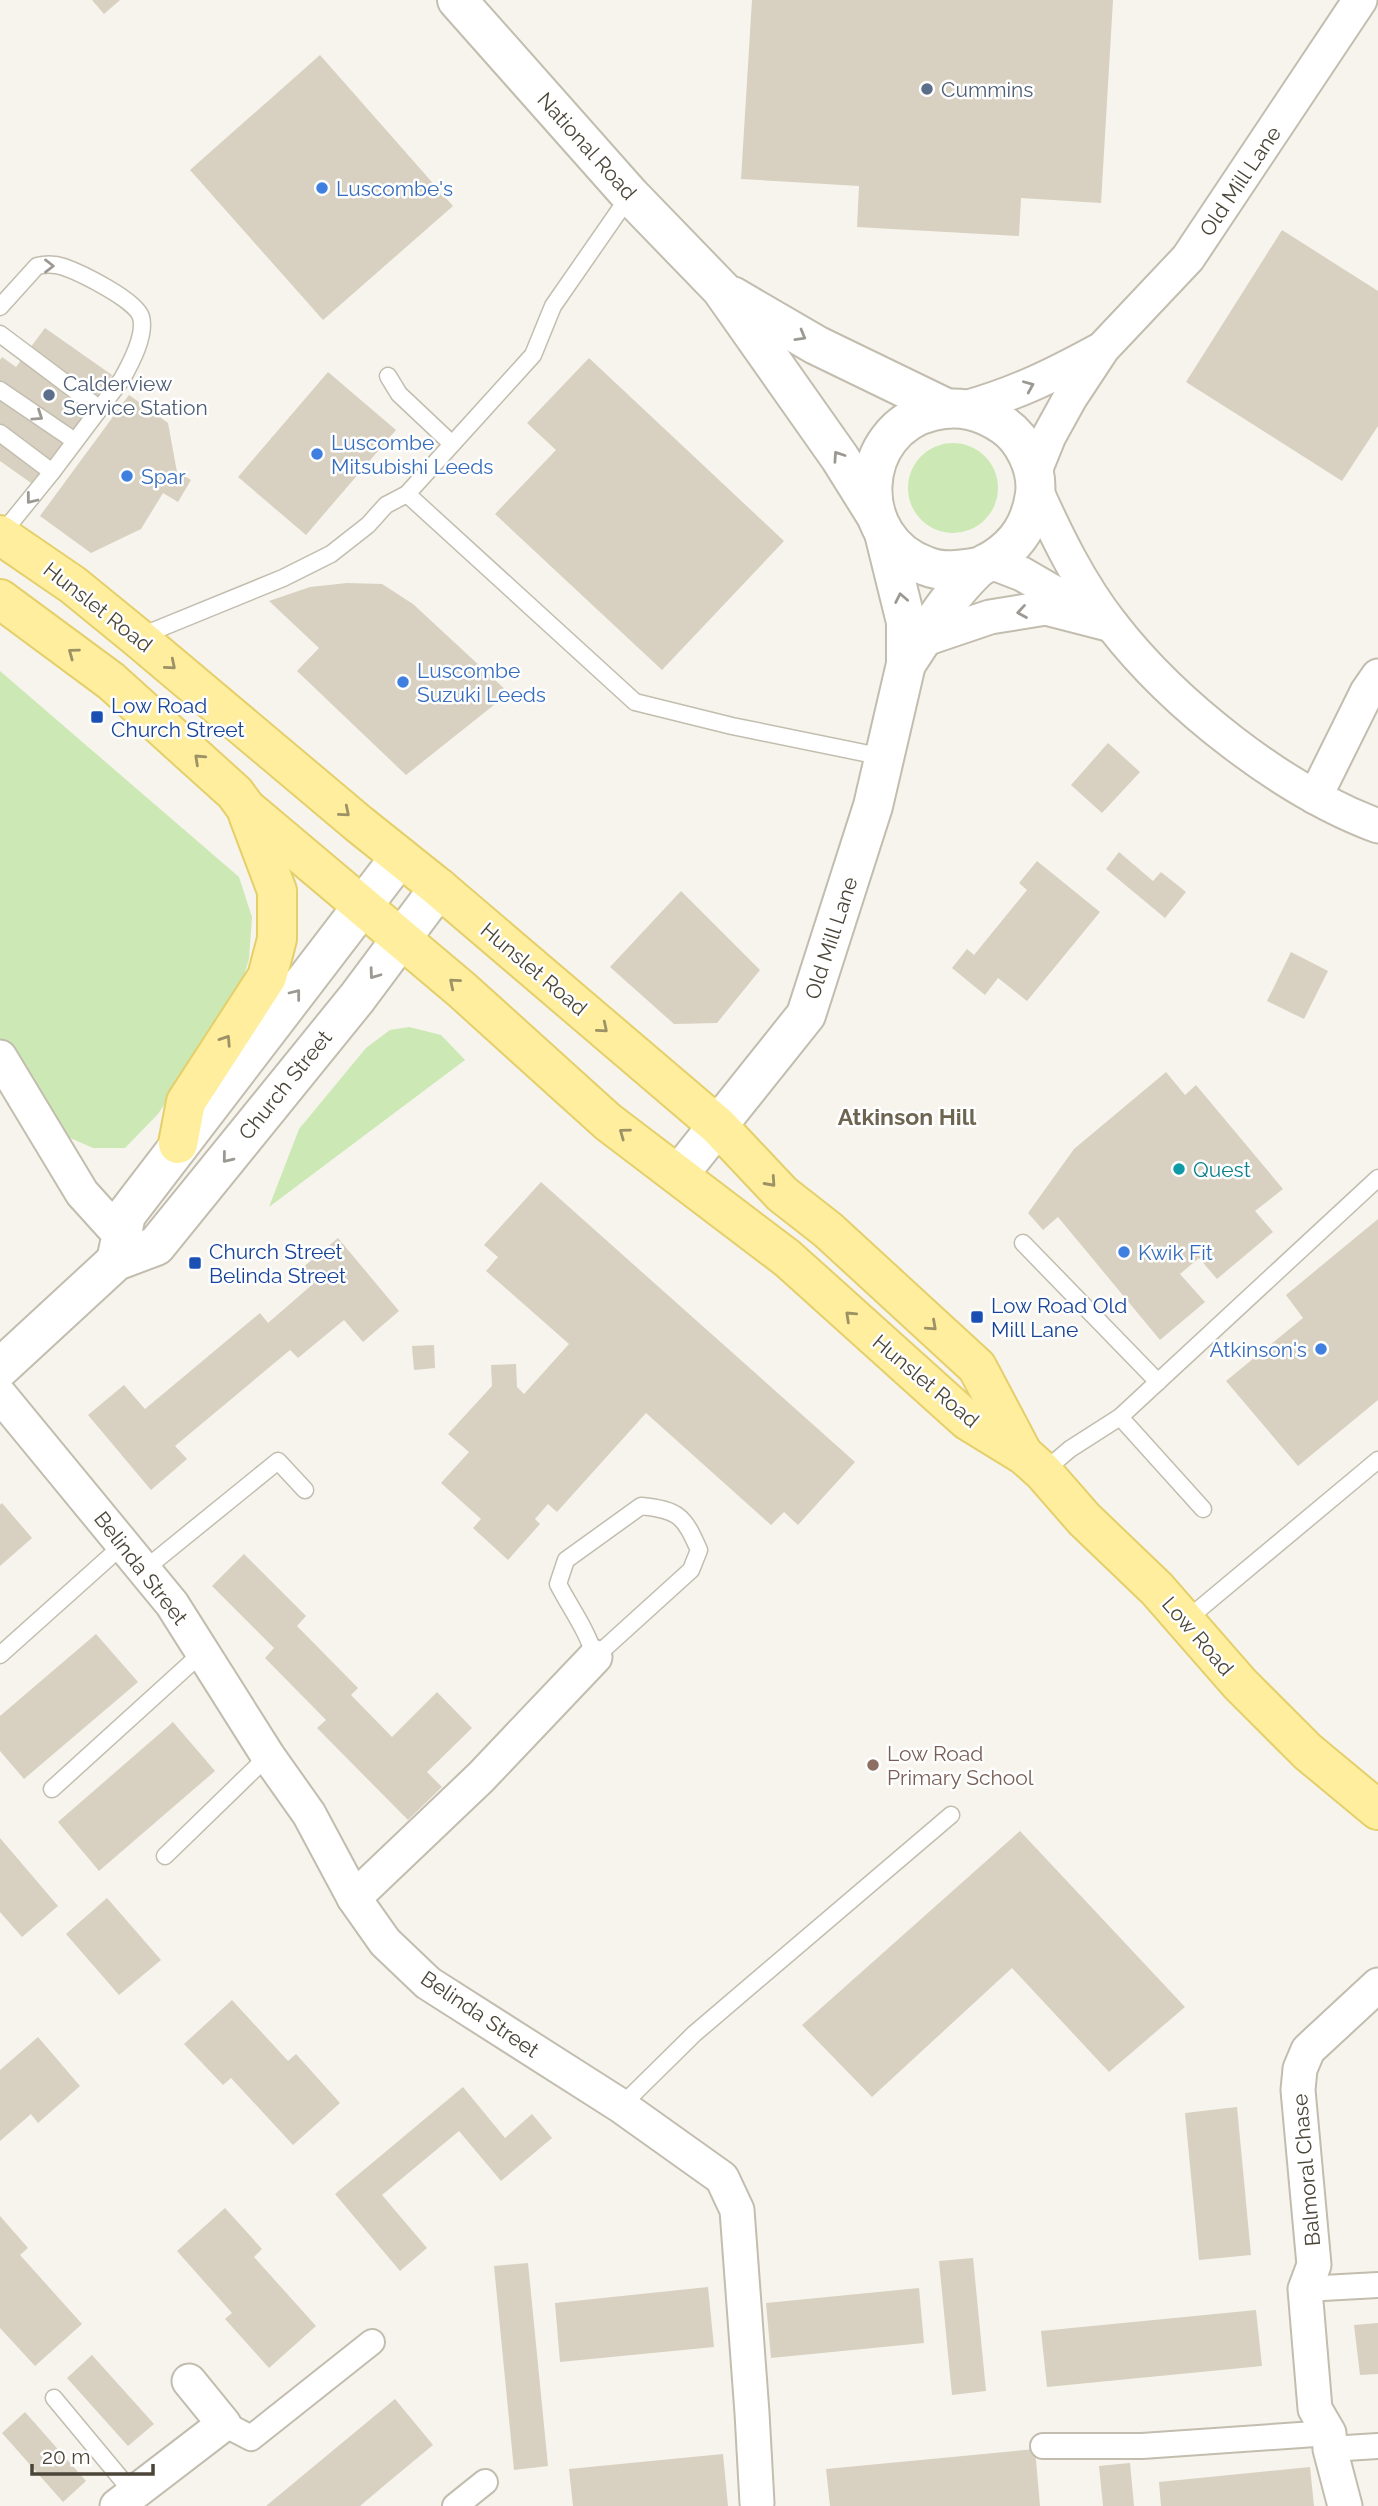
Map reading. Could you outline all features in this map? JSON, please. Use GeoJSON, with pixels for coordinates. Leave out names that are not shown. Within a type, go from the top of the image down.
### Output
{"type":"FeatureCollection","features":[{"type":"Feature","properties":{"kind":"main road","name":"Hunslet Road"},"geometry":{"type":"LineString","coordinates":[[0,535],[73,585],[138,638],[439,888],[719,1126],[782,1194],[828,1230],[977,1367],[1033,1464]]}},
{"type":"Feature","properties":{"kind":"main road","name":"Hunslet Road"},"geometry":{"type":"LineString","coordinates":[[0,599],[111,681],[235,793],[246,808],[400,937],[608,1122],[787,1258],[967,1420],[1033,1464]]}},
{"type":"Feature","properties":{"kind":"main road"},"geometry":{"type":"LineString","coordinates":[[178,1144],[186,1102],[267,977],[277,939],[277,891],[246,808]]}},
{"type":"Feature","properties":{"kind":"main road","name":"Low Road"},"geometry":{"type":"LineString","coordinates":[[1033,1464],[1084,1519],[1157,1589],[1240,1684],[1308,1752],[1378,1810]]}},
{"type":"Feature","properties":{"kind":"street","name":"National Road"},"geometry":{"type":"LineString","coordinates":[[457,0],[630,195],[721,289],[840,458],[880,524]]}},
{"type":"Feature","properties":{"kind":"street","name":"Old Mill Lane"},"geometry":{"type":"LineString","coordinates":[[1035,482],[1049,436],[1103,348],[1188,258],[1360,0]]}},
{"type":"Feature","properties":{"kind":"street","name":"National Road"},"geometry":{"type":"LineString","coordinates":[[721,289],[867,372],[955,408]]}},
{"type":"Feature","properties":{"kind":"street","name":"Old Mill Lane"},"geometry":{"type":"LineString","coordinates":[[955,408],[1006,396],[1049,378],[1103,348]]}},
{"type":"Feature","properties":{"kind":"street"},"geometry":{"type":"LineString","coordinates":[[1035,482],[1032,512],[1023,532],[1009,549],[984,565],[952,571],[925,566],[902,553],[880,524],[871,489],[875,466],[885,444],[901,426],[922,414],[955,408],[989,415],[1010,429],[1025,449],[1035,482],[1078,575],[1112,625],[1155,673],[1218,731],[1271,770],[1315,797],[1378,826]]}},
{"type":"Feature","properties":{"kind":"street","name":"Old Mill Lane"},"geometry":{"type":"LineString","coordinates":[[880,524],[898,581],[914,652]]}},
{"type":"Feature","properties":{"kind":"street","name":"Old Mill Lane"},"geometry":{"type":"LineString","coordinates":[[679,1174],[806,1015],[873,806],[914,652],[939,613],[984,565]]}},
{"type":"Feature","properties":{"kind":"street"},"geometry":{"type":"LineString","coordinates":[[984,565],[1022,574],[1112,625]]}},
{"type":"Feature","properties":{"kind":"street"},"geometry":{"type":"LineString","coordinates":[[914,652],[990,617],[1046,608],[1112,625]]}},
{"type":"Feature","properties":{"kind":"street"},"geometry":{"type":"LineString","coordinates":[[1315,797],[1367,692],[1378,676]]}},
{"type":"Feature","properties":{"kind":"street","name":"Church Street"},"geometry":{"type":"LineString","coordinates":[[125,1249],[126,1214],[400,857]]}},
{"type":"Feature","properties":{"kind":"street","name":"Church Street"},"geometry":{"type":"LineString","coordinates":[[0,1368],[125,1249],[156,1246],[357,998],[439,888]]}},
{"type":"Feature","properties":{"kind":"street"},"geometry":{"type":"LineString","coordinates":[[0,1057],[82,1193],[125,1249]]}},
{"type":"Feature","properties":{"kind":"street","name":"Belinda Street"},"geometry":{"type":"LineString","coordinates":[[0,1395],[172,1604],[268,1756],[309,1814],[354,1898],[385,1942],[428,1983],[621,2106],[722,2178],[737,2210],[757,2503]]}},
{"type":"Feature","properties":{"kind":"street"},"geometry":{"type":"LineString","coordinates":[[354,1898],[481,1777],[595,1657]]}},
{"type":"Feature","properties":{"kind":"street","name":"Balmoral Chase"},"geometry":{"type":"LineString","coordinates":[[1345,2506],[1329,2441],[1315,2409],[1305,2289],[1314,2264],[1298,2090],[1300,2069],[1308,2050],[1378,1984]]}},
{"type":"Feature","properties":{"kind":"street"},"geometry":{"type":"LineString","coordinates":[[1305,2289],[1378,2285]]}},
{"type":"Feature","properties":{"kind":"street"},"geometry":{"type":"LineString","coordinates":[[189,2381],[224,2424],[251,2438],[372,2342]]}},
{"type":"Feature","properties":{"kind":"street"},"geometry":{"type":"LineString","coordinates":[[125,2500],[224,2424]]}},
{"type":"Feature","properties":{"kind":"street"},"geometry":{"type":"LineString","coordinates":[[1043,2446],[1329,2441],[1378,2446]]}},
{"type":"Feature","properties":{"kind":"street"},"geometry":{"type":"LineString","coordinates":[[456,2506],[485,2482]]}},
{"type":"Feature","properties":{"kind":"lane"},"geometry":{"type":"LineString","coordinates":[[138,638],[283,578],[331,554],[368,525],[386,505],[407,494],[533,355],[553,306],[630,195]]}},
{"type":"Feature","properties":{"kind":"lane"},"geometry":{"type":"LineString","coordinates":[[0,307],[37,266],[46,264],[62,266],[127,300],[138,310],[142,319],[141,332],[131,363],[122,379],[52,472],[0,535]]}},
{"type":"Feature","properties":{"kind":"lane"},"geometry":{"type":"LineString","coordinates":[[0,334],[100,408]]}},
{"type":"Feature","properties":{"kind":"lane"},"geometry":{"type":"LineString","coordinates":[[388,376],[399,394],[452,444]]}},
{"type":"Feature","properties":{"kind":"lane"},"geometry":{"type":"LineString","coordinates":[[0,390],[75,441]]}},
{"type":"Feature","properties":{"kind":"lane"},"geometry":{"type":"LineString","coordinates":[[0,433],[52,472]]}},
{"type":"Feature","properties":{"kind":"lane"},"geometry":{"type":"LineString","coordinates":[[407,494],[635,702],[732,726],[884,757]]}},
{"type":"Feature","properties":{"kind":"lane"},"geometry":{"type":"LineString","coordinates":[[1033,1464],[1070,1450],[1120,1417],[1378,1178]]}},
{"type":"Feature","properties":{"kind":"lane"},"geometry":{"type":"LineString","coordinates":[[1023,1243],[1158,1382]]}},
{"type":"Feature","properties":{"kind":"lane"},"geometry":{"type":"LineString","coordinates":[[1120,1417],[1203,1509]]}},
{"type":"Feature","properties":{"kind":"lane"},"geometry":{"type":"LineString","coordinates":[[1185,1621],[1378,1460]]}},
{"type":"Feature","properties":{"kind":"lane"},"geometry":{"type":"LineString","coordinates":[[145,1569],[278,1461],[305,1489]]}},
{"type":"Feature","properties":{"kind":"lane"},"geometry":{"type":"LineString","coordinates":[[641,1506],[668,1509],[687,1525],[699,1550],[691,1570],[595,1657],[589,1635],[571,1610],[558,1584],[566,1560],[641,1506]]}},
{"type":"Feature","properties":{"kind":"lane"},"geometry":{"type":"LineString","coordinates":[[0,1655],[124,1544]]}},
{"type":"Feature","properties":{"kind":"lane"},"geometry":{"type":"LineString","coordinates":[[52,1788],[203,1652]]}},
{"type":"Feature","properties":{"kind":"lane"},"geometry":{"type":"LineString","coordinates":[[164,1856],[268,1756]]}},
{"type":"Feature","properties":{"kind":"lane"},"geometry":{"type":"LineString","coordinates":[[621,2106],[694,2035],[951,1815]]}},
{"type":"Feature","properties":{"kind":"lane"},"geometry":{"type":"LineString","coordinates":[[54,2398],[125,2500]]}},
{"type":"Feature","properties":{"kind":"green space"},"geometry":{"type":"Polygon","coordinates":[[[953,443],[970,447],[985,456],[994,471],[998,488],[994,505],[985,520],[970,529],[953,533],[936,529],[921,520],[912,505],[908,488],[912,471],[921,456],[936,447],[953,443]]]}},
{"type":"Feature","properties":{"kind":"green space"},"geometry":{"type":"Polygon","coordinates":[[[0,671],[239,877],[252,917],[249,959],[239,991],[158,1114],[125,1148],[93,1148],[50,1129],[0,1042],[0,671]]]}},
{"type":"Feature","properties":{"kind":"green space"},"geometry":{"type":"Polygon","coordinates":[[[409,1027],[441,1035],[465,1060],[269,1207],[299,1129],[366,1048],[390,1030],[409,1027]]]}},
{"type":"Feature","properties":{"kind":"building"},"geometry":{"type":"Polygon","coordinates":[[[92,0],[120,0],[104,14],[92,0]]]}},
{"type":"Feature","properties":{"kind":"building","name":"Cummins"},"geometry":{"type":"Polygon","coordinates":[[[752,0],[1113,0],[1101,203],[1021,198],[1019,236],[857,227],[859,186],[741,179],[752,0]]]}},
{"type":"Feature","properties":{"kind":"building","name":"Luscombe's"},"geometry":{"type":"Polygon","coordinates":[[[320,55],[453,206],[323,320],[190,170],[320,55]]]}},
{"type":"Feature","properties":{"kind":"building"},"geometry":{"type":"Polygon","coordinates":[[[1282,230],[1378,291],[1378,426],[1342,481],[1186,382],[1282,230]]]}},
{"type":"Feature","properties":{"kind":"building","name":"Calderview Service Station"},"geometry":{"type":"Polygon","coordinates":[[[45,328],[112,375],[34,485],[0,461],[0,360],[2,357],[16,367],[45,328]]]}},
{"type":"Feature","properties":{"kind":"building"},"geometry":{"type":"Polygon","coordinates":[[[589,358],[784,541],[662,670],[495,514],[556,450],[527,423],[589,358]]]}},
{"type":"Feature","properties":{"kind":"building","name":"Luscombe Mitsubishi Leeds"},"geometry":{"type":"Polygon","coordinates":[[[328,372],[396,430],[306,535],[238,477],[328,372]]]}},
{"type":"Feature","properties":{"kind":"building","name":"Spar"},"geometry":{"type":"Polygon","coordinates":[[[129,395],[168,423],[177,472],[191,480],[178,502],[163,493],[141,529],[91,553],[40,516],[129,395]]]}},
{"type":"Feature","properties":{"kind":"building","name":"Luscombe Suzuki Leeds"},"geometry":{"type":"Polygon","coordinates":[[[347,583],[382,584],[413,604],[509,693],[406,775],[297,671],[319,648],[269,601],[310,587],[347,583]]]}},
{"type":"Feature","properties":{"kind":"building"},"geometry":{"type":"Polygon","coordinates":[[[1108,743],[1140,772],[1102,813],[1071,785],[1108,743]]]}},
{"type":"Feature","properties":{"kind":"building"},"geometry":{"type":"Polygon","coordinates":[[[1119,852],[1153,881],[1161,872],[1186,892],[1165,918],[1106,869],[1119,852]]]}},
{"type":"Feature","properties":{"kind":"building"},"geometry":{"type":"Polygon","coordinates":[[[1037,861],[1100,912],[1027,1001],[998,978],[985,995],[952,968],[967,949],[974,955],[1027,890],[1019,883],[1037,861]]]}},
{"type":"Feature","properties":{"kind":"building"},"geometry":{"type":"Polygon","coordinates":[[[681,891],[760,970],[717,1023],[674,1024],[610,967],[681,891]]]}},
{"type":"Feature","properties":{"kind":"building"},"geometry":{"type":"Polygon","coordinates":[[[1291,952],[1328,971],[1304,1019],[1267,1001],[1291,952]]]}},
{"type":"Feature","properties":{"kind":"building","name":"Quest"},"geometry":{"type":"Polygon","coordinates":[[[1166,1072],[1185,1095],[1196,1085],[1283,1189],[1255,1211],[1273,1232],[1217,1279],[1199,1258],[1180,1274],[1205,1302],[1160,1340],[1058,1217],[1043,1230],[1028,1213],[1074,1149],[1166,1072]]]}},
{"type":"Feature","properties":{"kind":"building"},"geometry":{"type":"Polygon","coordinates":[[[541,1182],[855,1462],[798,1525],[784,1512],[771,1525],[646,1413],[557,1512],[548,1504],[535,1519],[540,1524],[508,1560],[473,1528],[481,1519],[441,1483],[469,1452],[448,1434],[492,1386],[491,1365],[516,1364],[517,1387],[524,1394],[569,1344],[486,1271],[498,1257],[484,1245],[541,1182]]]}},
{"type":"Feature","properties":{"kind":"building","name":"Atkinson's"},"geometry":{"type":"Polygon","coordinates":[[[1378,1219],[1378,1400],[1298,1466],[1226,1381],[1303,1318],[1286,1295],[1378,1219]]]}},
{"type":"Feature","properties":{"kind":"building"},"geometry":{"type":"Polygon","coordinates":[[[338,1238],[399,1311],[363,1342],[344,1320],[298,1358],[290,1350],[175,1446],[187,1459],[151,1490],[88,1415],[124,1385],[145,1409],[260,1313],[268,1323],[314,1283],[301,1269],[338,1238]]]}},
{"type":"Feature","properties":{"kind":"building"},"geometry":{"type":"Polygon","coordinates":[[[434,1345],[435,1368],[414,1370],[412,1346],[434,1345]]]}},
{"type":"Feature","properties":{"kind":"building"},"geometry":{"type":"Polygon","coordinates":[[[2,1503],[32,1538],[0,1566],[0,1505],[2,1503]]]}},
{"type":"Feature","properties":{"kind":"building"},"geometry":{"type":"Polygon","coordinates":[[[244,1554],[306,1616],[297,1626],[358,1688],[351,1695],[392,1737],[437,1692],[472,1728],[427,1772],[442,1787],[408,1820],[317,1728],[326,1720],[265,1658],[274,1648],[212,1586],[244,1554]]]}},
{"type":"Feature","properties":{"kind":"building"},"geometry":{"type":"Polygon","coordinates":[[[96,1634],[138,1682],[24,1779],[0,1751],[0,1716],[96,1634]]]}},
{"type":"Feature","properties":{"kind":"building"},"geometry":{"type":"Polygon","coordinates":[[[173,1722],[215,1771],[99,1871],[58,1822],[173,1722]]]}},
{"type":"Feature","properties":{"kind":"building"},"geometry":{"type":"Polygon","coordinates":[[[1020,1831],[1185,2007],[1109,2072],[1012,1968],[872,2097],[802,2025],[1020,1831]]]}},
{"type":"Feature","properties":{"kind":"building"},"geometry":{"type":"Polygon","coordinates":[[[0,1838],[58,1906],[22,1937],[0,1912],[0,1838]]]}},
{"type":"Feature","properties":{"kind":"building"},"geometry":{"type":"Polygon","coordinates":[[[107,1898],[161,1960],[119,1995],[66,1934],[107,1898]]]}},
{"type":"Feature","properties":{"kind":"building"},"geometry":{"type":"Polygon","coordinates":[[[232,2000],[288,2061],[296,2054],[340,2103],[293,2145],[231,2078],[223,2085],[184,2044],[232,2000]]]}},
{"type":"Feature","properties":{"kind":"building"},"geometry":{"type":"Polygon","coordinates":[[[38,2037],[80,2086],[38,2123],[31,2114],[0,2141],[0,2070],[38,2037]]]}},
{"type":"Feature","properties":{"kind":"building"},"geometry":{"type":"Polygon","coordinates":[[[463,2087],[505,2138],[532,2114],[552,2138],[501,2181],[459,2131],[382,2195],[427,2248],[400,2271],[335,2194],[463,2087]]]}},
{"type":"Feature","properties":{"kind":"building"},"geometry":{"type":"Polygon","coordinates":[[[1237,2107],[1251,2255],[1199,2260],[1185,2113],[1237,2107]]]}},
{"type":"Feature","properties":{"kind":"building"},"geometry":{"type":"Polygon","coordinates":[[[225,2208],[262,2249],[254,2257],[316,2326],[269,2368],[225,2319],[232,2313],[177,2251],[225,2208]]]}},
{"type":"Feature","properties":{"kind":"building"},"geometry":{"type":"Polygon","coordinates":[[[0,2216],[28,2248],[20,2255],[82,2324],[35,2366],[0,2328],[0,2216]]]}},
{"type":"Feature","properties":{"kind":"building"},"geometry":{"type":"Polygon","coordinates":[[[973,2258],[986,2391],[952,2395],[939,2261],[973,2258]]]}},
{"type":"Feature","properties":{"kind":"building"},"geometry":{"type":"Polygon","coordinates":[[[528,2263],[548,2466],[514,2470],[494,2266],[528,2263]]]}},
{"type":"Feature","properties":{"kind":"building"},"geometry":{"type":"Polygon","coordinates":[[[708,2287],[714,2347],[560,2362],[555,2303],[708,2287]]]}},
{"type":"Feature","properties":{"kind":"building"},"geometry":{"type":"Polygon","coordinates":[[[919,2288],[924,2343],[771,2358],[766,2303],[919,2288]]]}},
{"type":"Feature","properties":{"kind":"building"},"geometry":{"type":"Polygon","coordinates":[[[1256,2310],[1262,2366],[1047,2387],[1041,2331],[1256,2310]]]}},
{"type":"Feature","properties":{"kind":"building"},"geometry":{"type":"Polygon","coordinates":[[[1378,2323],[1378,2374],[1360,2375],[1354,2325],[1378,2323]]]}},
{"type":"Feature","properties":{"kind":"building"},"geometry":{"type":"Polygon","coordinates":[[[92,2355],[154,2424],[128,2446],[67,2378],[92,2355]]]}},
{"type":"Feature","properties":{"kind":"building"},"geometry":{"type":"Polygon","coordinates":[[[395,2399],[433,2445],[360,2506],[266,2506],[395,2399]]]}},
{"type":"Feature","properties":{"kind":"building"},"geometry":{"type":"Polygon","coordinates":[[[25,2412],[86,2481],[63,2502],[2,2433],[25,2412]]]}},
{"type":"Feature","properties":{"kind":"building"},"geometry":{"type":"Polygon","coordinates":[[[1035,2449],[1040,2506],[830,2506],[826,2469],[1035,2449]]]}},
{"type":"Feature","properties":{"kind":"building"},"geometry":{"type":"Polygon","coordinates":[[[723,2454],[728,2506],[573,2506],[569,2469],[723,2454]]]}},
{"type":"Feature","properties":{"kind":"building"},"geometry":{"type":"Polygon","coordinates":[[[1130,2463],[1134,2506],[1103,2506],[1099,2466],[1130,2463]]]}},
{"type":"Feature","properties":{"kind":"building"},"geometry":{"type":"Polygon","coordinates":[[[1310,2467],[1314,2506],[1161,2506],[1159,2482],[1310,2467]]]}},
{"type":"Feature","properties":{"kind":"place","name":"Cummins"},"geometry":{"type":"Point","coordinates":[927,89]}},
{"type":"Feature","properties":{"kind":"place","name":"Luscombe's"},"geometry":{"type":"Point","coordinates":[322,188]}},
{"type":"Feature","properties":{"kind":"place","name":"Calderview Service Station"},"geometry":{"type":"Point","coordinates":[49,395]}},
{"type":"Feature","properties":{"kind":"place","name":"Luscombe Mitsubishi Leeds"},"geometry":{"type":"Point","coordinates":[317,454]}},
{"type":"Feature","properties":{"kind":"place","name":"Spar"},"geometry":{"type":"Point","coordinates":[127,476]}},
{"type":"Feature","properties":{"kind":"place","name":"Luscombe Suzuki Leeds"},"geometry":{"type":"Point","coordinates":[403,682]}},
{"type":"Feature","properties":{"kind":"place","name":"Low Road Church Street"},"geometry":{"type":"Point","coordinates":[97,717]}},
{"type":"Feature","properties":{"kind":"place","name":"Quest"},"geometry":{"type":"Point","coordinates":[1179,1169]}},
{"type":"Feature","properties":{"kind":"place","name":"Kwik Fit"},"geometry":{"type":"Point","coordinates":[1124,1252]}},
{"type":"Feature","properties":{"kind":"place","name":"Church Street Belinda Street"},"geometry":{"type":"Point","coordinates":[195,1263]}},
{"type":"Feature","properties":{"kind":"place","name":"Low Road Old Mill Lane"},"geometry":{"type":"Point","coordinates":[977,1317]}},
{"type":"Feature","properties":{"kind":"place","name":"Atkinson's"},"geometry":{"type":"Point","coordinates":[1321,1349]}},
{"type":"Feature","properties":{"kind":"place","name":"Low Road Primary School"},"geometry":{"type":"Point","coordinates":[873,1765]}},
{"type":"Feature","properties":{"kind":"district","name":"Atkinson Hill"},"geometry":{"type":"Point","coordinates":[907,1116]}}]}
